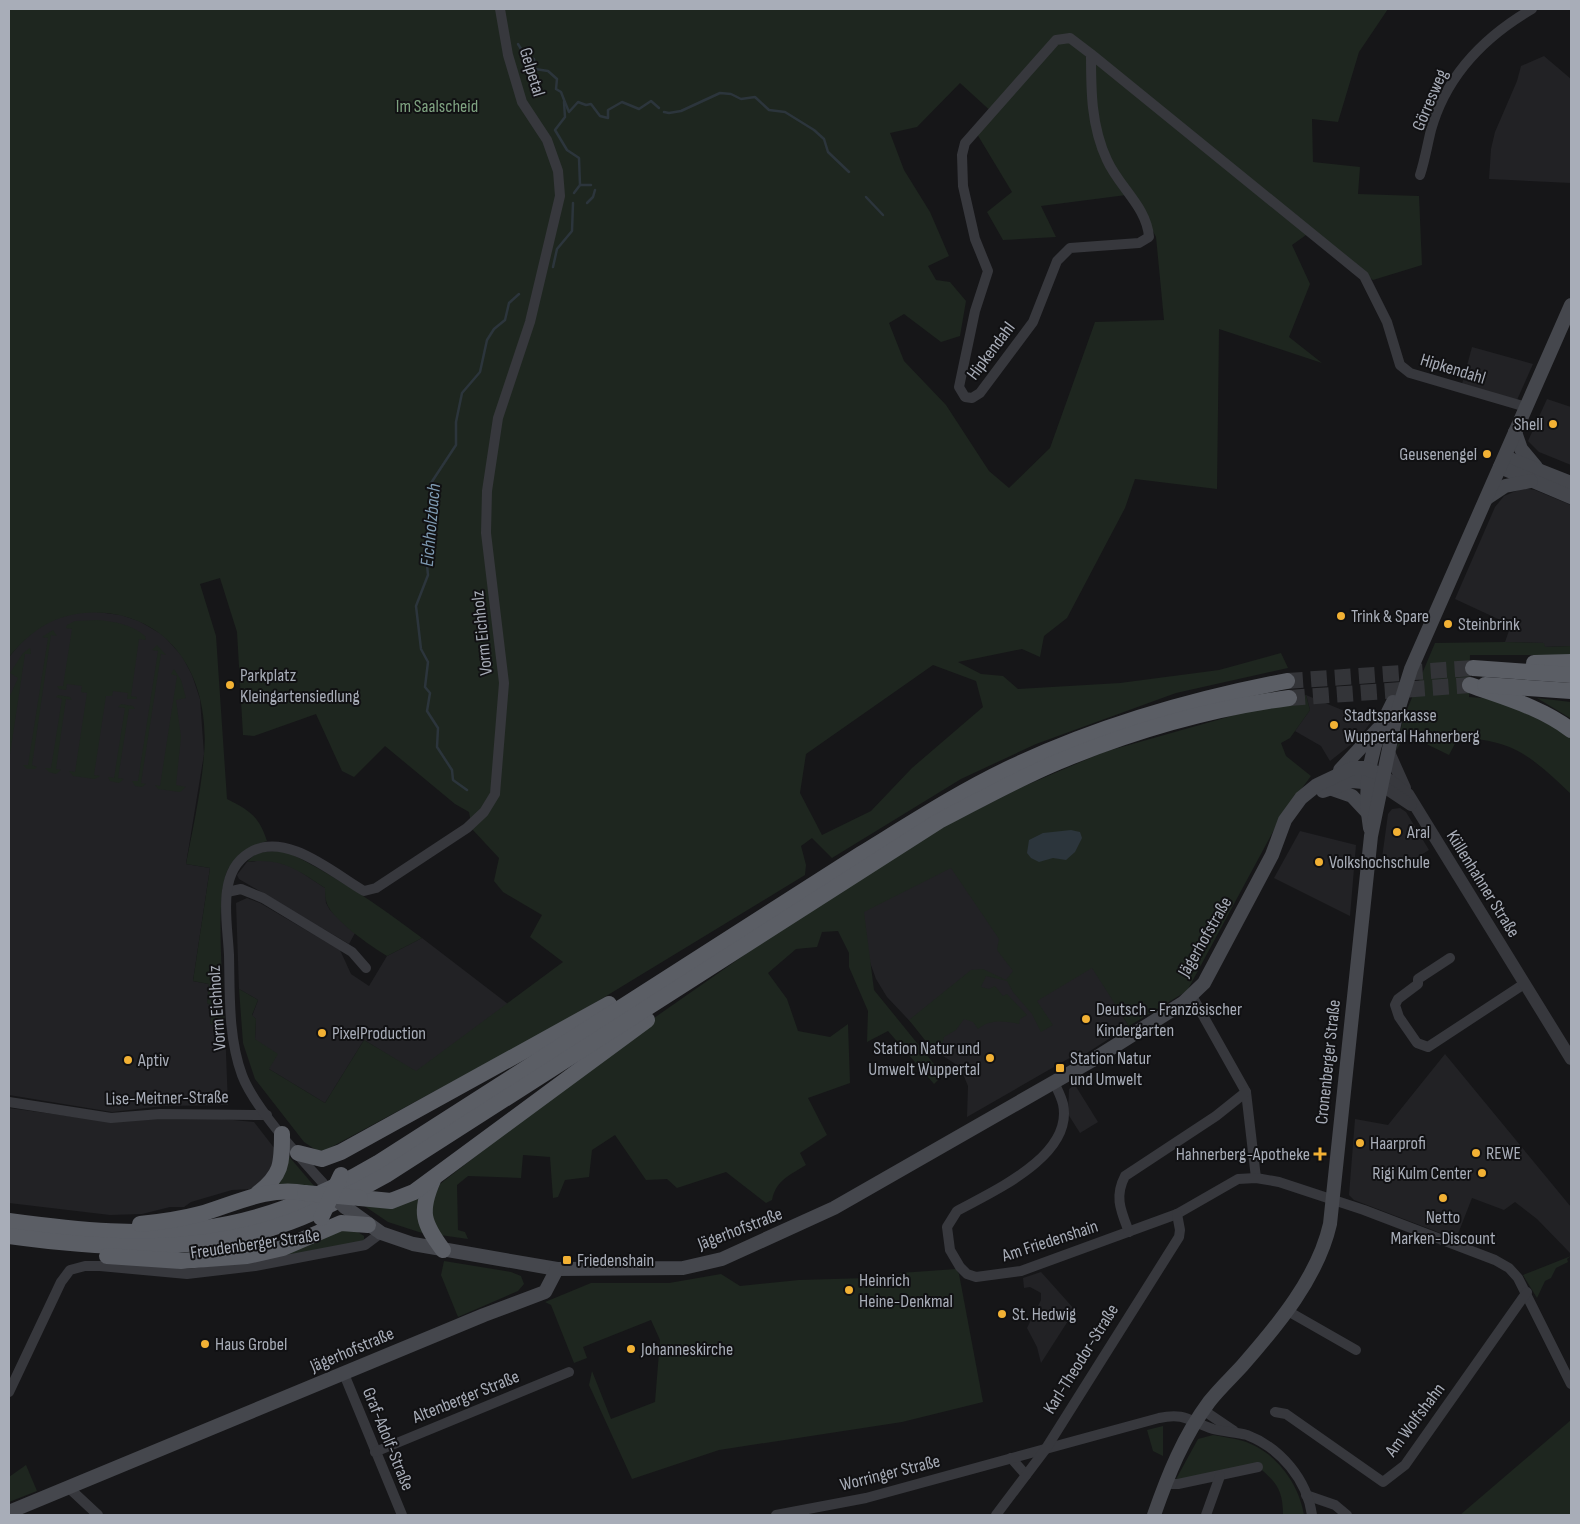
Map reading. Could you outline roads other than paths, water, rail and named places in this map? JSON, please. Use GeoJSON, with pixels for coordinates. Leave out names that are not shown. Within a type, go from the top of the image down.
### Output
{"type":"FeatureCollection","features":[{"type":"Feature","properties":{"kind":"highway"},"geometry":{"type":"LineString","coordinates":[[1571,662],[1473,668],[1571,675]]}},
{"type":"Feature","properties":{"kind":"highway"},"geometry":{"type":"LineString","coordinates":[[9,1236],[89,1245],[163,1248],[217,1242],[291,1221],[386,1175],[932,810],[1011,768],[1061,745],[1153,712],[1287,681]]}},
{"type":"Feature","properties":{"kind":"highway"},"geometry":{"type":"LineString","coordinates":[[1571,691],[1470,685],[1527,704],[1554,718],[1571,730]]}},
{"type":"Feature","properties":{"kind":"highway"},"geometry":{"type":"LineString","coordinates":[[9,1221],[106,1232],[152,1234],[199,1230],[254,1219],[306,1201],[378,1163],[939,821],[1018,780],[1065,759],[1159,727],[1236,708],[1290,698]]}},
{"type":"Feature","properties":{"kind":"highway"},"geometry":{"type":"LineString","coordinates":[[298,1153],[326,1159],[616,999],[674,982]]}},
{"type":"Feature","properties":{"kind":"highway"},"geometry":{"type":"LineString","coordinates":[[106,1232],[132,1225],[199,1214],[256,1195],[277,1191],[304,1193],[327,1189],[377,1202],[391,1201],[407,1196],[432,1180],[653,1015],[674,982]]}},
{"type":"Feature","properties":{"kind":"highway"},"geometry":{"type":"LineString","coordinates":[[256,1195],[273,1180],[279,1170],[282,1134]]}},
{"type":"Feature","properties":{"kind":"highway"},"geometry":{"type":"LineString","coordinates":[[309,1236],[321,1218],[327,1189],[341,1175],[358,1143]]}},
{"type":"Feature","properties":{"kind":"highway"},"geometry":{"type":"LineString","coordinates":[[432,1180],[426,1198],[424,1214],[428,1229],[443,1250]]}},
{"type":"Feature","properties":{"kind":"highway"},"geometry":{"type":"LineString","coordinates":[[34,1240],[78,1252],[181,1261],[247,1256],[283,1248],[342,1223],[375,1229]]}},
{"type":"Feature","properties":{"kind":"main road"},"geometry":{"type":"LineString","coordinates":[[1376,779],[1388,750],[1395,720],[1412,669],[1571,305]]}},
{"type":"Feature","properties":{"kind":"main road"},"geometry":{"type":"LineString","coordinates":[[1515,432],[1534,475]]}},
{"type":"Feature","properties":{"kind":"main road"},"geometry":{"type":"LineString","coordinates":[[1502,462],[1534,475],[1571,496],[1571,489]]}},
{"type":"Feature","properties":{"kind":"main road"},"geometry":{"type":"LineString","coordinates":[[1486,498],[1506,486],[1534,475],[1571,483]]}},
{"type":"Feature","properties":{"kind":"main road"},"geometry":{"type":"LineString","coordinates":[[1376,779],[1372,754],[1384,720],[1412,669]]}},
{"type":"Feature","properties":{"kind":"main road"},"geometry":{"type":"LineString","coordinates":[[1372,812],[1332,782],[1384,720]]}},
{"type":"Feature","properties":{"kind":"main road","name":"Jägerhofstraße"},"geometry":{"type":"LineString","coordinates":[[9,1512],[484,1315],[545,1292],[557,1269],[683,1268],[722,1259],[834,1208],[1054,1082],[1192,996],[1204,983],[1272,855],[1279,849],[1308,802],[1332,782],[1376,779]]}},
{"type":"Feature","properties":{"kind":"main road","name":"Cronenberger Straße"},"geometry":{"type":"LineString","coordinates":[[1154,1515],[1174,1461],[1200,1415],[1252,1355],[1286,1310],[1321,1254],[1330,1224],[1376,779]]}},
{"type":"Feature","properties":{"kind":"main road"},"geometry":{"type":"LineString","coordinates":[[327,1189],[345,1207],[375,1229],[413,1244],[557,1269]]}},
{"type":"Feature","properties":{"kind":"street","name":"Gelpetal"},"geometry":{"type":"LineString","coordinates":[[500,9],[508,55],[522,102],[547,140]]}},
{"type":"Feature","properties":{"kind":"street","name":"Görresweg"},"geometry":{"type":"LineString","coordinates":[[1420,175],[1432,130],[1456,75],[1480,46],[1495,33],[1532,9]]}},
{"type":"Feature","properties":{"kind":"street","name":"Hipkendahl"},"geometry":{"type":"LineString","coordinates":[[1091,54],[1091,95],[1097,135],[1107,162],[1142,213],[1148,228],[1149,237],[1138,243],[1070,248],[1058,261],[1033,322],[980,393],[972,398],[965,397],[959,387],[975,311],[988,270],[975,239],[963,186],[962,155],[965,143],[1056,40],[1070,38],[1091,54],[1364,276],[1387,322],[1400,365],[1410,373],[1526,408]]}},
{"type":"Feature","properties":{"kind":"street","name":"Vorm Eichholz"},"geometry":{"type":"LineString","coordinates":[[327,1189],[249,1090],[235,1050],[227,892],[234,868],[243,857],[254,849],[278,845],[300,852],[364,891],[376,888],[467,828],[484,812],[494,794],[504,683],[486,533],[487,491],[498,418],[530,322],[560,196],[558,171],[547,140]]}},
{"type":"Feature","properties":{"kind":"street"},"geometry":{"type":"LineString","coordinates":[[1388,750],[1406,797]]}},
{"type":"Feature","properties":{"kind":"street"},"geometry":{"type":"LineString","coordinates":[[1376,779],[1406,797]]}},
{"type":"Feature","properties":{"kind":"street"},"geometry":{"type":"LineString","coordinates":[[1372,812],[1389,801],[1406,797]]}},
{"type":"Feature","properties":{"kind":"street","name":"Küllenhahner Straße"},"geometry":{"type":"LineString","coordinates":[[1406,797],[1415,807],[1571,1059]]}},
{"type":"Feature","properties":{"kind":"street"},"geometry":{"type":"LineString","coordinates":[[227,892],[241,889],[263,898],[352,952],[366,968]]}},
{"type":"Feature","properties":{"kind":"street"},"geometry":{"type":"LineString","coordinates":[[1450,958],[1418,979],[1418,984],[1398,999],[1395,1005],[1399,1017],[1417,1043],[1428,1047],[1524,984]]}},
{"type":"Feature","properties":{"kind":"street"},"geometry":{"type":"LineString","coordinates":[[1192,996],[1246,1092],[1256,1178]]}},
{"type":"Feature","properties":{"kind":"street","name":"Am Friedenshain"},"geometry":{"type":"LineString","coordinates":[[1054,1082],[1063,1104],[1063,1118],[1051,1147],[1027,1171],[958,1211],[947,1227],[950,1250],[967,1274],[985,1277],[1021,1271],[1177,1214],[1238,1179],[1256,1178],[1279,1182],[1332,1199],[1495,1260],[1509,1268],[1527,1292],[1571,1384]]}},
{"type":"Feature","properties":{"kind":"street"},"geometry":{"type":"LineString","coordinates":[[1129,1232],[1118,1202],[1119,1188],[1125,1176],[1216,1116],[1246,1092]]}},
{"type":"Feature","properties":{"kind":"street","name":"Lise-Meitner-Straße"},"geometry":{"type":"LineString","coordinates":[[9,1102],[111,1118],[160,1114],[267,1114]]}},
{"type":"Feature","properties":{"kind":"street","name":"Karl-Theodor-Straße"},"geometry":{"type":"LineString","coordinates":[[996,1515],[1044,1450],[1178,1237],[1180,1230],[1177,1214]]}},
{"type":"Feature","properties":{"kind":"street","name":"Freudenberger Straße"},"geometry":{"type":"LineString","coordinates":[[9,1392],[61,1282],[70,1270],[100,1266],[187,1274],[255,1266],[365,1245],[375,1229]]}},
{"type":"Feature","properties":{"kind":"street","name":"Am Wolfshahn"},"geometry":{"type":"LineString","coordinates":[[1275,1412],[1286,1414],[1383,1482],[1405,1465],[1527,1292]]}},
{"type":"Feature","properties":{"kind":"street"},"geometry":{"type":"LineString","coordinates":[[1286,1310],[1356,1350]]}},
{"type":"Feature","properties":{"kind":"street","name":"Altenberger Straße"},"geometry":{"type":"LineString","coordinates":[[375,1452],[569,1372]]}},
{"type":"Feature","properties":{"kind":"street","name":"Graf-Adolf-Straße"},"geometry":{"type":"LineString","coordinates":[[344,1374],[402,1515]]}},
{"type":"Feature","properties":{"kind":"street","name":"Worringer Straße"},"geometry":{"type":"LineString","coordinates":[[776,1515],[866,1498],[1171,1415],[1200,1415],[1216,1430],[1236,1432],[1264,1444],[1282,1458],[1295,1473],[1306,1494],[1312,1515]]}},
{"type":"Feature","properties":{"kind":"street"},"geometry":{"type":"LineString","coordinates":[[1011,1458],[1026,1475]]}},
{"type":"Feature","properties":{"kind":"street"},"geometry":{"type":"LineString","coordinates":[[1165,1484],[1178,1484],[1258,1467]]}},
{"type":"Feature","properties":{"kind":"street"},"geometry":{"type":"LineString","coordinates":[[1206,1515],[1220,1476]]}},
{"type":"Feature","properties":{"kind":"street"},"geometry":{"type":"LineString","coordinates":[[68,1488],[98,1515]]}},
{"type":"Feature","properties":{"kind":"street"},"geometry":{"type":"LineString","coordinates":[[1306,1494],[1335,1505],[1347,1515]]}},
{"type":"Feature","properties":{"kind":"waterway"},"geometry":{"type":"LineString","coordinates":[[518,44],[526,57],[534,59],[535,69],[548,71],[557,79],[556,89],[561,92],[569,112],[578,102],[586,105],[591,104],[600,116],[608,118],[608,110],[622,102],[639,109],[651,101],[659,108]]}},
{"type":"Feature","properties":{"kind":"waterway"},"geometry":{"type":"LineString","coordinates":[[664,112],[681,111],[720,93],[731,94],[741,99],[755,97],[769,110],[785,112],[814,130],[824,139],[828,152],[849,172]]}},
{"type":"Feature","properties":{"kind":"waterway"},"geometry":{"type":"LineString","coordinates":[[564,102],[565,117],[555,130],[567,150],[579,158],[580,185],[574,193]]}},
{"type":"Feature","properties":{"kind":"waterway"},"geometry":{"type":"LineString","coordinates":[[580,185],[591,185]]}},
{"type":"Feature","properties":{"kind":"waterway"},"geometry":{"type":"LineString","coordinates":[[587,203],[593,197],[595,190]]}},
{"type":"Feature","properties":{"kind":"waterway"},"geometry":{"type":"LineString","coordinates":[[866,197],[883,215]]}},
{"type":"Feature","properties":{"kind":"waterway","name":"Eichholzbach"},"geometry":{"type":"LineString","coordinates":[[553,267],[557,249],[572,231],[573,203]]}},
{"type":"Feature","properties":{"kind":"waterway","name":"Eichholzbach"},"geometry":{"type":"LineString","coordinates":[[467,790],[453,780],[452,770],[437,747],[438,728],[427,711],[430,693],[425,687],[428,662],[421,649],[416,606],[428,575],[426,555],[427,533],[436,515],[431,483],[456,445],[456,422],[462,393],[480,372],[487,340],[494,329],[505,320],[509,303],[519,294]]}},
{"type":"Feature","properties":{"kind":"tunnel"},"geometry":{"type":"LineString","coordinates":[[1287,681],[1473,668]]}},
{"type":"Feature","properties":{"kind":"tunnel"},"geometry":{"type":"LineString","coordinates":[[1289,698],[1470,685]]}},
{"type":"Feature","properties":{"kind":"place","name":"Shell"},"geometry":{"type":"Point","coordinates":[1553,424]}},
{"type":"Feature","properties":{"kind":"place","name":"Geusenengel"},"geometry":{"type":"Point","coordinates":[1487,454]}},
{"type":"Feature","properties":{"kind":"place","name":"Trink & Spare"},"geometry":{"type":"Point","coordinates":[1341,616]}},
{"type":"Feature","properties":{"kind":"place","name":"Steinbrink"},"geometry":{"type":"Point","coordinates":[1448,624]}},
{"type":"Feature","properties":{"kind":"place","name":"Parkplatz Kleingartensiedlung"},"geometry":{"type":"Point","coordinates":[230,685]}},
{"type":"Feature","properties":{"kind":"place","name":"Stadtsparkasse Wuppertal Hahnerberg"},"geometry":{"type":"Point","coordinates":[1334,725]}},
{"type":"Feature","properties":{"kind":"place","name":"Aral"},"geometry":{"type":"Point","coordinates":[1397,832]}},
{"type":"Feature","properties":{"kind":"place","name":"Volkshochschule"},"geometry":{"type":"Point","coordinates":[1319,862]}},
{"type":"Feature","properties":{"kind":"place","name":"Deutsch - Französischer Kindergarten"},"geometry":{"type":"Point","coordinates":[1086,1019]}},
{"type":"Feature","properties":{"kind":"place","name":"PixelProduction"},"geometry":{"type":"Point","coordinates":[322,1033]}},
{"type":"Feature","properties":{"kind":"place","name":"Station Natur und Umwelt Wuppertal"},"geometry":{"type":"Point","coordinates":[990,1058]}},
{"type":"Feature","properties":{"kind":"place","name":"Aptiv"},"geometry":{"type":"Point","coordinates":[128,1060]}},
{"type":"Feature","properties":{"kind":"place","name":"Station Natur und Umwelt"},"geometry":{"type":"Point","coordinates":[1060,1068]}},
{"type":"Feature","properties":{"kind":"place","name":"Haarprofi"},"geometry":{"type":"Point","coordinates":[1360,1143]}},
{"type":"Feature","properties":{"kind":"place","name":"REWE"},"geometry":{"type":"Point","coordinates":[1476,1153]}},
{"type":"Feature","properties":{"kind":"place","name":"Hahnerberg-Apotheke"},"geometry":{"type":"Point","coordinates":[1320,1154]}},
{"type":"Feature","properties":{"kind":"place","name":"Rigi Kulm Center"},"geometry":{"type":"Point","coordinates":[1482,1173]}},
{"type":"Feature","properties":{"kind":"place","name":"Netto Marken-Discount"},"geometry":{"type":"Point","coordinates":[1443,1198]}},
{"type":"Feature","properties":{"kind":"place","name":"Friedenshain"},"geometry":{"type":"Point","coordinates":[567,1260]}},
{"type":"Feature","properties":{"kind":"place","name":"Heinrich Heine-Denkmal"},"geometry":{"type":"Point","coordinates":[849,1290]}},
{"type":"Feature","properties":{"kind":"place","name":"St. Hedwig"},"geometry":{"type":"Point","coordinates":[1002,1314]}},
{"type":"Feature","properties":{"kind":"place","name":"Haus Grobel"},"geometry":{"type":"Point","coordinates":[205,1344]}},
{"type":"Feature","properties":{"kind":"place","name":"Johanneskirche"},"geometry":{"type":"Point","coordinates":[631,1349]}},
{"type":"Feature","properties":{"kind":"park label","name":"Im Saalscheid"},"geometry":{"type":"Point","coordinates":[437,106]}}]}
